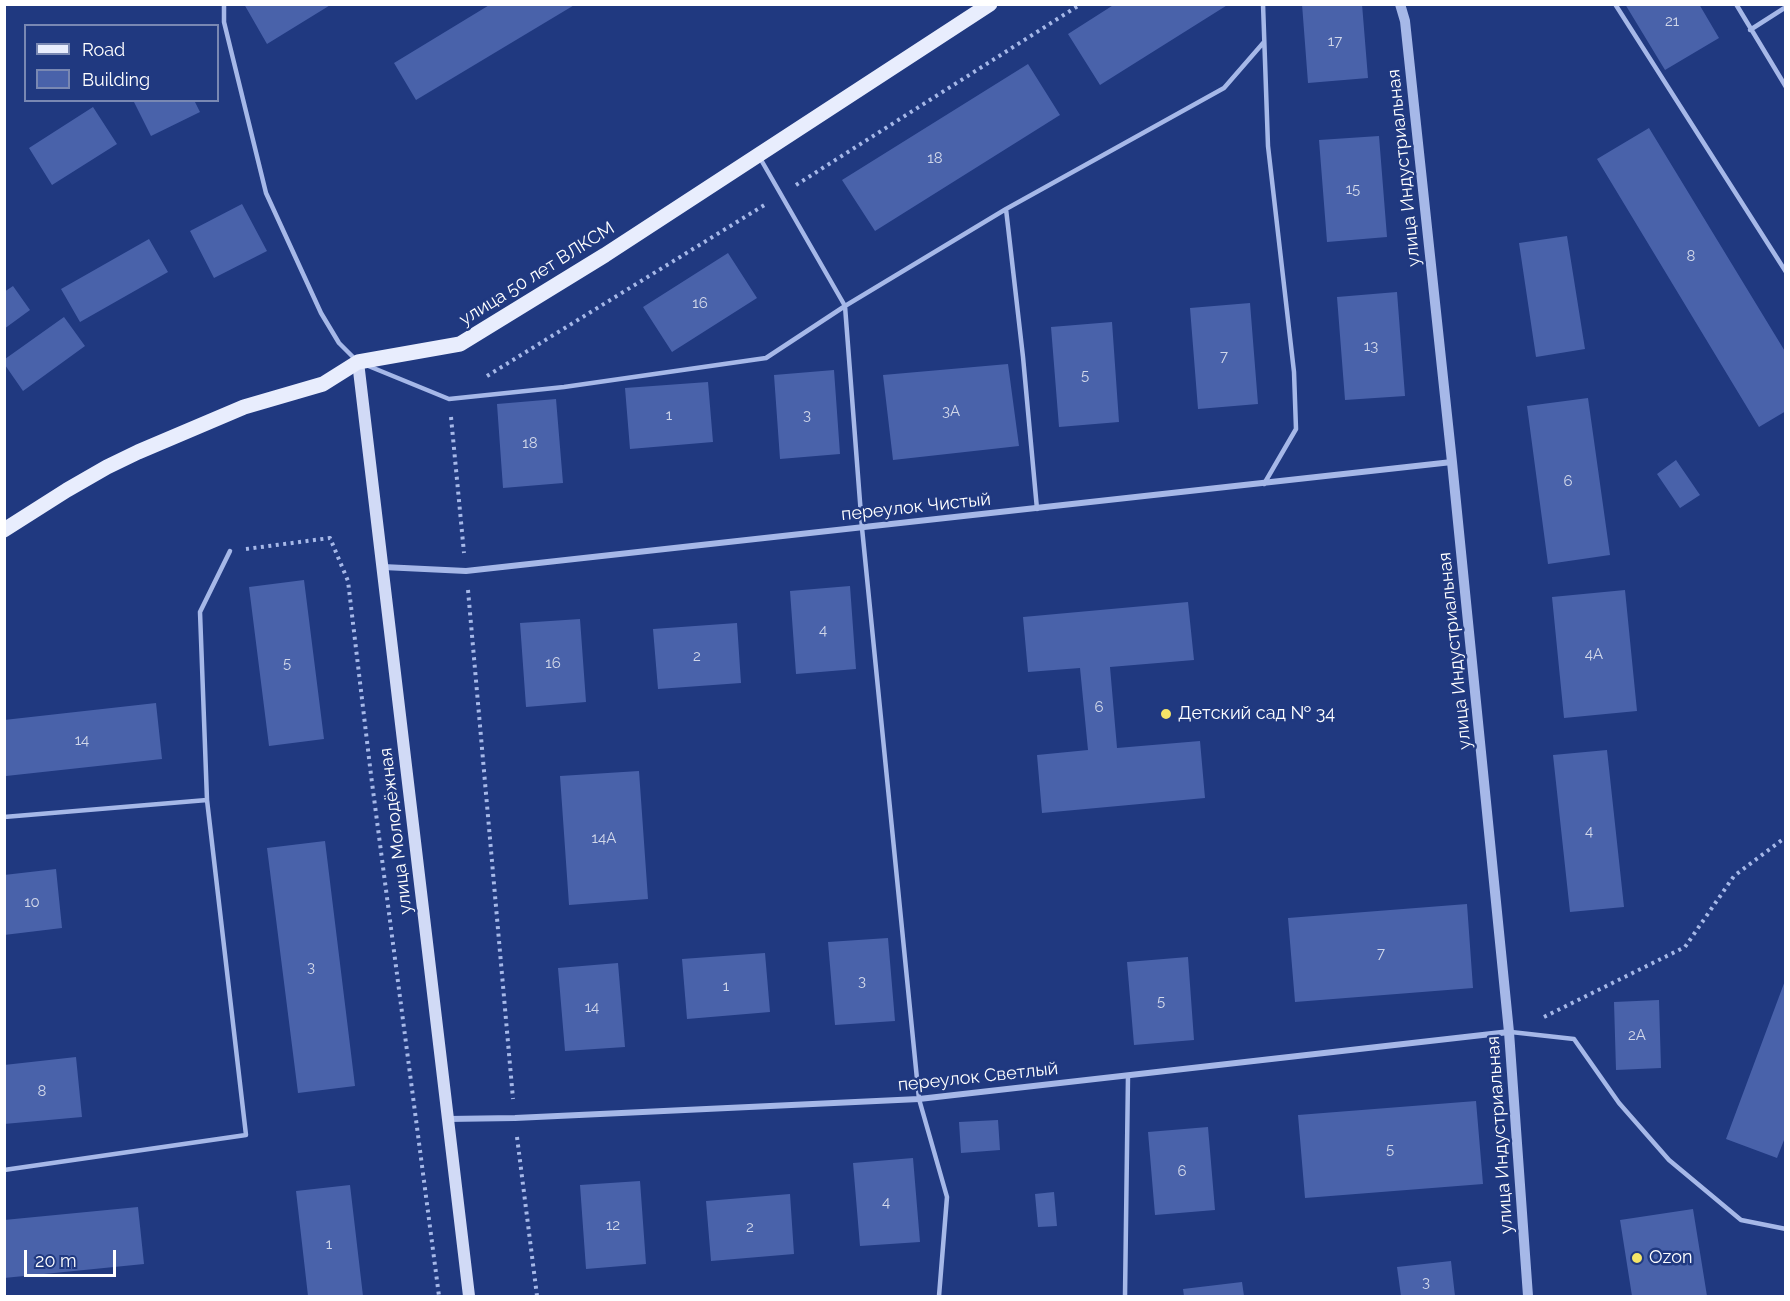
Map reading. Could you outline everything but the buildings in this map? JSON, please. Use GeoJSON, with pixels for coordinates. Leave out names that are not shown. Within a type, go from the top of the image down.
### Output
{"type":"FeatureCollection","features":[{"type":"Feature","properties":{"kind":"main road","name":"улица 50 лет ВЛКСМ"},"geometry":{"type":"LineString","coordinates":[[4,530],[67,490],[138,452],[244,407],[322,384],[358,362],[460,344],[605,255],[990,4]]}},
{"type":"Feature","properties":{"kind":"main road","name":"улица Молодёжная"},"geometry":{"type":"LineString","coordinates":[[358,362],[469,1296]]}},
{"type":"Feature","properties":{"kind":"street","name":"улица Индустриальная"},"geometry":{"type":"LineString","coordinates":[[1400,4],[1405,21],[1452,462],[1509,1032],[1528,1296]]}},
{"type":"Feature","properties":{"kind":"street"},"geometry":{"type":"LineString","coordinates":[[1405,21],[1406,4]]}},
{"type":"Feature","properties":{"kind":"street","name":"переулок Чистый"},"geometry":{"type":"LineString","coordinates":[[382,567],[466,571],[1452,462]]}},
{"type":"Feature","properties":{"kind":"street","name":"переулок Светлый"},"geometry":{"type":"LineString","coordinates":[[448,1119],[515,1118],[919,1099],[1509,1032]]}},
{"type":"Feature","properties":{"kind":"lane"},"geometry":{"type":"LineString","coordinates":[[224,4],[224,22],[266,193],[321,314],[339,342],[358,362],[449,399],[564,387],[766,358],[845,306],[1006,209],[1224,88],[1264,42]]}},
{"type":"Feature","properties":{"kind":"lane"},"geometry":{"type":"LineString","coordinates":[[1263,4],[1268,146],[1294,372],[1296,429],[1264,484]]}},
{"type":"Feature","properties":{"kind":"lane"},"geometry":{"type":"LineString","coordinates":[[1615,4],[1785,272]]}},
{"type":"Feature","properties":{"kind":"lane"},"geometry":{"type":"LineString","coordinates":[[1736,4],[1785,87]]}},
{"type":"Feature","properties":{"kind":"lane"},"geometry":{"type":"LineString","coordinates":[[1750,30],[1785,7]]}},
{"type":"Feature","properties":{"kind":"lane"},"geometry":{"type":"LineString","coordinates":[[759,156],[845,306],[862,528],[919,1099],[947,1197],[939,1296]]}},
{"type":"Feature","properties":{"kind":"lane"},"geometry":{"type":"LineString","coordinates":[[1006,209],[1037,509]]}},
{"type":"Feature","properties":{"kind":"lane"},"geometry":{"type":"LineString","coordinates":[[4,1170],[246,1135],[207,800],[200,612],[230,551]]}},
{"type":"Feature","properties":{"kind":"lane"},"geometry":{"type":"LineString","coordinates":[[4,817],[207,800]]}},
{"type":"Feature","properties":{"kind":"lane"},"geometry":{"type":"LineString","coordinates":[[1509,1032],[1574,1039],[1619,1103],[1668,1161],[1741,1220],[1785,1229]]}},
{"type":"Feature","properties":{"kind":"lane"},"geometry":{"type":"LineString","coordinates":[[1125,1296],[1128,1076]]}},
{"type":"Feature","properties":{"kind":"path"},"geometry":{"type":"LineString","coordinates":[[449,399],[515,1118],[537,1296]]}},
{"type":"Feature","properties":{"kind":"path"},"geometry":{"type":"LineString","coordinates":[[230,551],[330,538],[348,581],[439,1296]]}},
{"type":"Feature","properties":{"kind":"path"},"geometry":{"type":"LineString","coordinates":[[1509,1032],[1526,1026],[1684,947],[1734,876],[1785,837]]}},
{"type":"Feature","properties":{"kind":"place","name":"Детский сад № 34"},"geometry":{"type":"Point","coordinates":[1166,714]}},
{"type":"Feature","properties":{"kind":"place","name":"Ozon"},"geometry":{"type":"Point","coordinates":[1637,1258]}}]}
